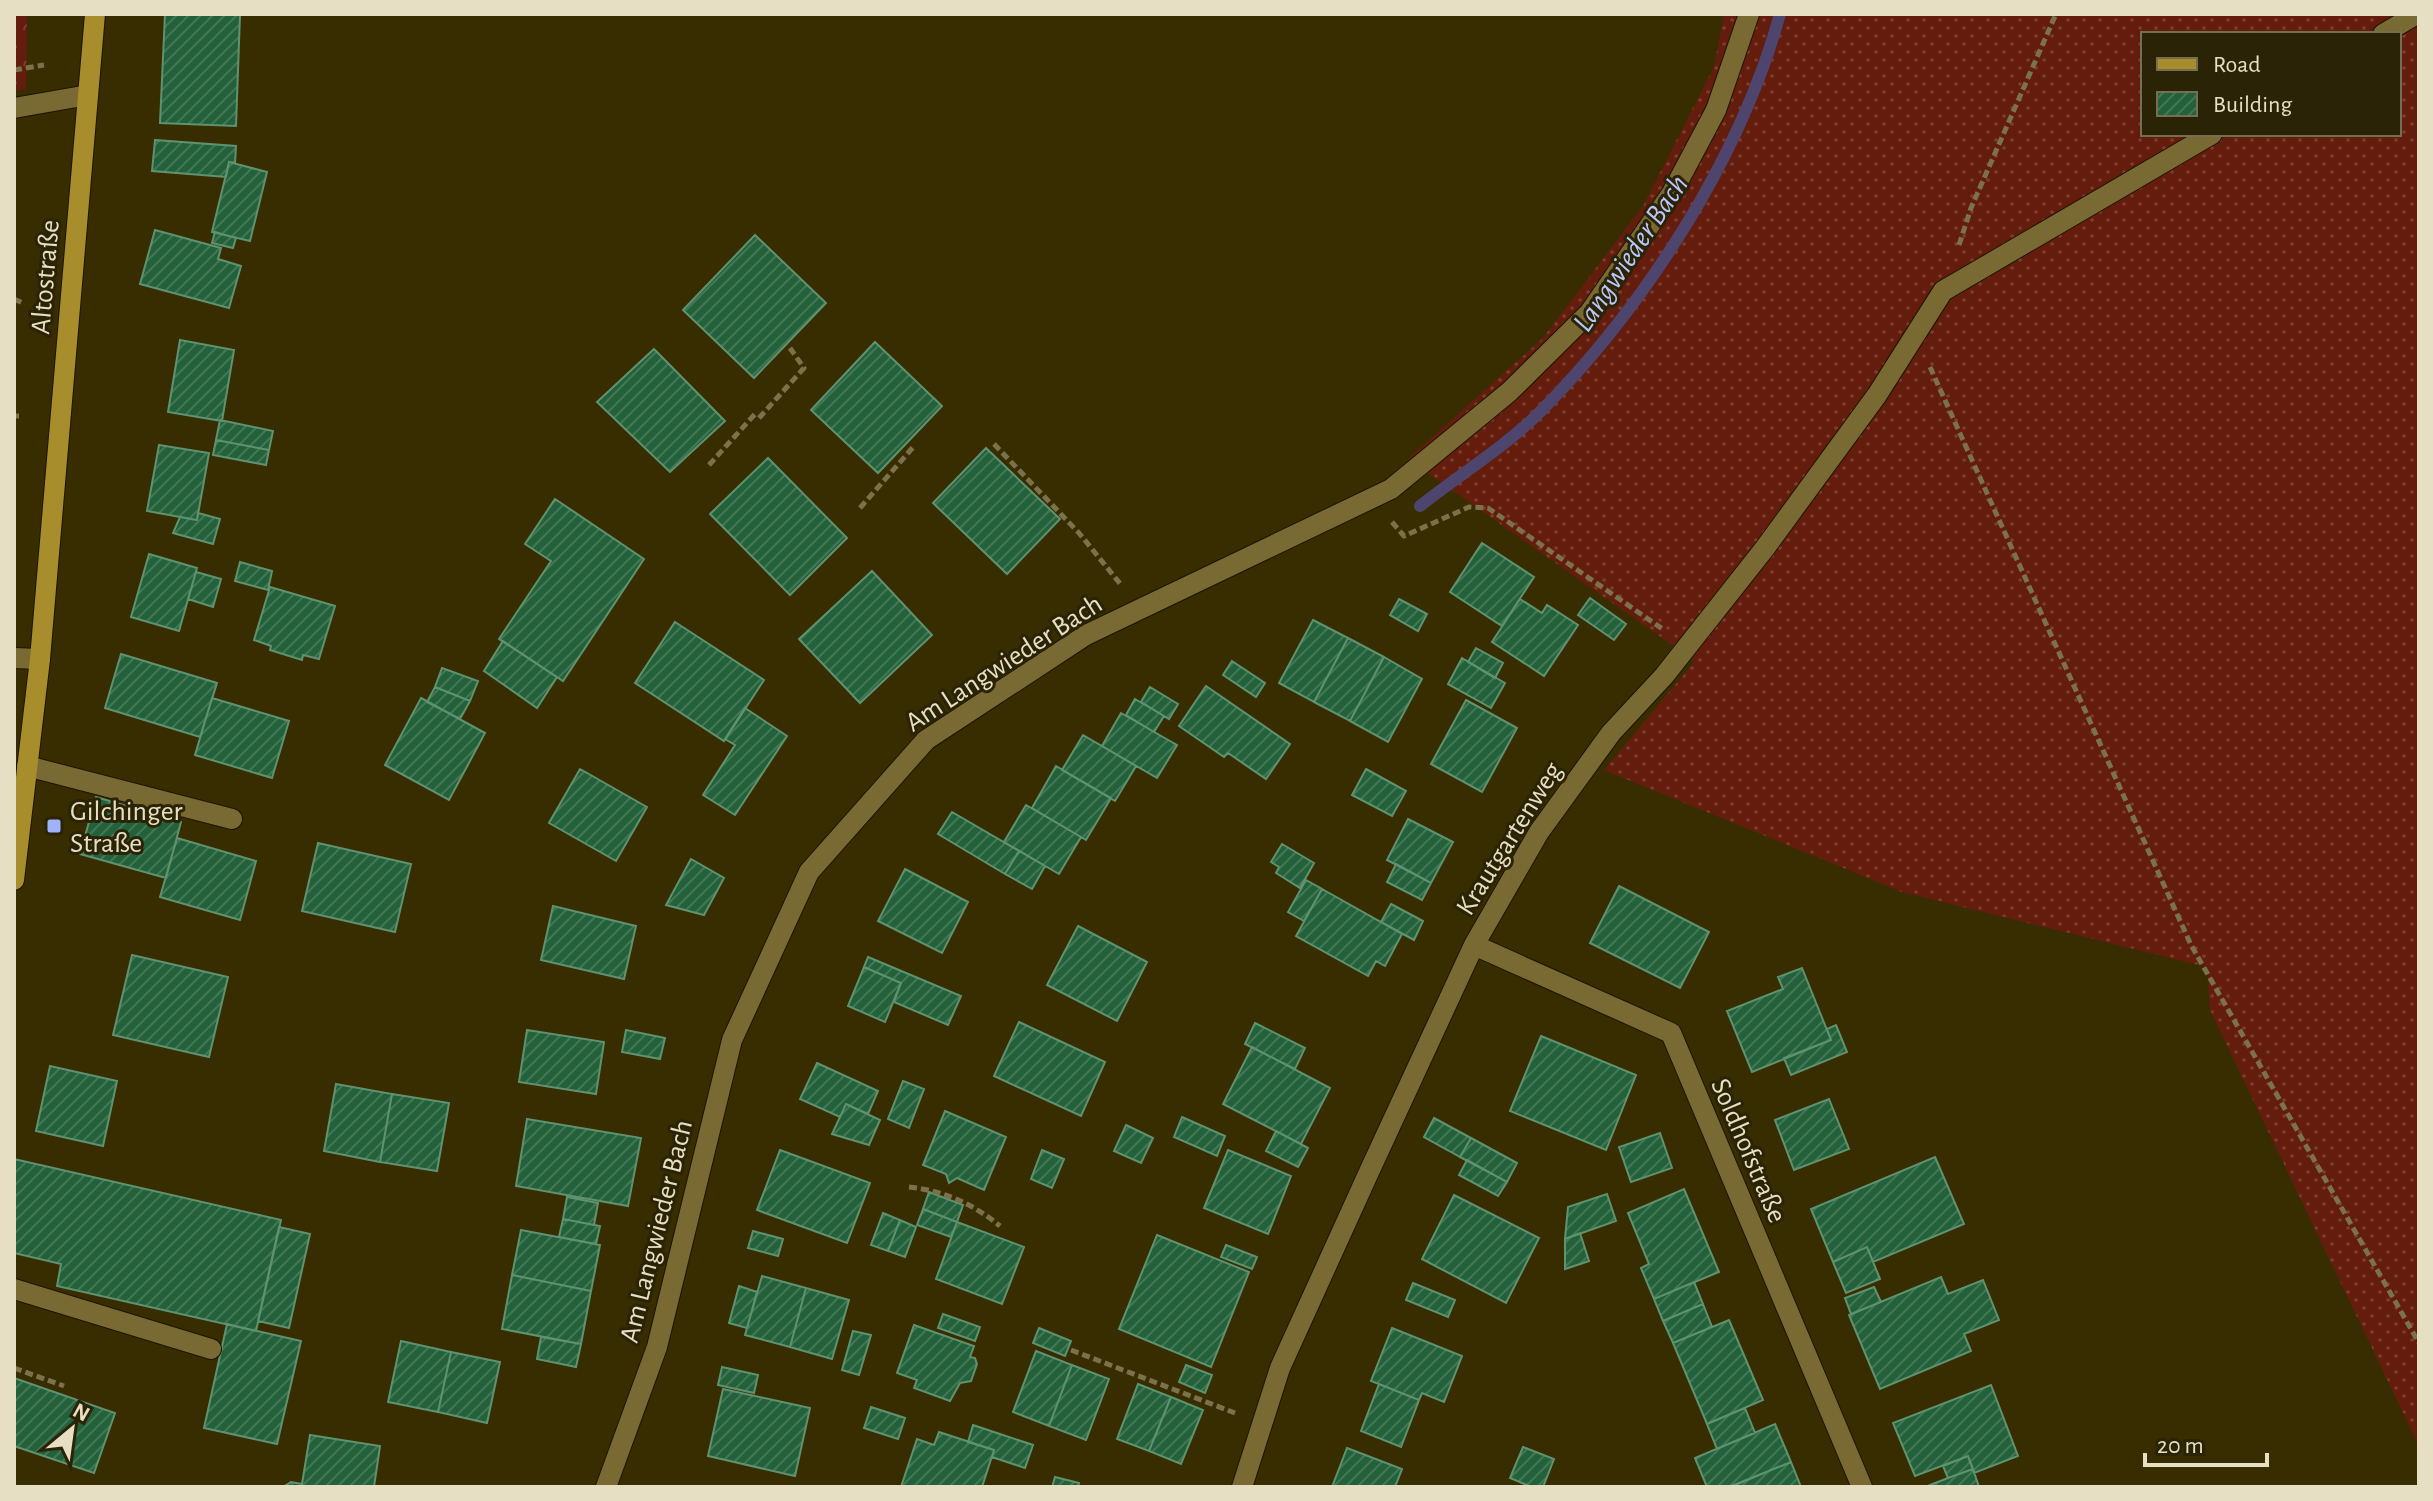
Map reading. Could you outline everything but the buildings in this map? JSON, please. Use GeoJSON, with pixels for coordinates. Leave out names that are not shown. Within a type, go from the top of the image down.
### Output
{"type":"FeatureCollection","features":[{"type":"Feature","properties":{"kind":"main road","name":"Altostraße"},"geometry":{"type":"LineString","coordinates":[[14,880],[40,659],[95,14]]}},
{"type":"Feature","properties":{"kind":"street","name":"Am Langwieder Bach"},"geometry":{"type":"LineString","coordinates":[[606,1487],[657,1347],[732,1040],[809,872],[926,740],[1086,635],[1391,489],[1509,392],[1590,312],[1672,193],[1716,110],[1749,14]]}},
{"type":"Feature","properties":{"kind":"street"},"geometry":{"type":"LineString","coordinates":[[2386,32],[2417,14]]}},
{"type":"Feature","properties":{"kind":"street"},"geometry":{"type":"LineString","coordinates":[[14,108],[42,100],[88,95]]}},
{"type":"Feature","properties":{"kind":"street"},"geometry":{"type":"LineString","coordinates":[[1943,291],[2209,136]]}},
{"type":"Feature","properties":{"kind":"street","name":"Krautgartenweg"},"geometry":{"type":"LineString","coordinates":[[1242,1487],[1280,1368],[1474,945],[1539,832],[1611,733],[1688,646],[1765,548],[1917,336],[1943,291]]}},
{"type":"Feature","properties":{"kind":"street"},"geometry":{"type":"LineString","coordinates":[[14,658],[40,659]]}},
{"type":"Feature","properties":{"kind":"street"},"geometry":{"type":"LineString","coordinates":[[27,766],[232,819]]}},
{"type":"Feature","properties":{"kind":"street","name":"Soldhofstraße"},"geometry":{"type":"LineString","coordinates":[[1474,945],[1671,1033],[1862,1487]]}},
{"type":"Feature","properties":{"kind":"street"},"geometry":{"type":"LineString","coordinates":[[14,1289],[211,1349]]}},
{"type":"Feature","properties":{"kind":"path"},"geometry":{"type":"LineString","coordinates":[[1943,291],[1971,208],[2056,14]]}},
{"type":"Feature","properties":{"kind":"path"},"geometry":{"type":"LineString","coordinates":[[14,70],[44,65]]}},
{"type":"Feature","properties":{"kind":"path"},"geometry":{"type":"LineString","coordinates":[[14,299],[25,304]]}},
{"type":"Feature","properties":{"kind":"path"},"geometry":{"type":"LineString","coordinates":[[1917,336],[2191,945],[2419,1343]]}},
{"type":"Feature","properties":{"kind":"path"},"geometry":{"type":"LineString","coordinates":[[709,465],[804,368],[790,348]]}},
{"type":"Feature","properties":{"kind":"path"},"geometry":{"type":"LineString","coordinates":[[994,444],[1079,533],[1140,609]]}},
{"type":"Feature","properties":{"kind":"path"},"geometry":{"type":"LineString","coordinates":[[860,508],[915,445]]}},
{"type":"Feature","properties":{"kind":"path"},"geometry":{"type":"LineString","coordinates":[[1371,499],[1404,536],[1469,507],[1488,508],[1688,646]]}},
{"type":"Feature","properties":{"kind":"path"},"geometry":{"type":"LineString","coordinates":[[909,1187],[931,1189],[975,1206],[1000,1226]]}},
{"type":"Feature","properties":{"kind":"path"},"geometry":{"type":"LineString","coordinates":[[1071,1350],[1262,1423]]}},
{"type":"Feature","properties":{"kind":"path"},"geometry":{"type":"LineString","coordinates":[[14,1368],[64,1386]]}},
{"type":"Feature","properties":{"kind":"green space"},"geometry":{"type":"Polygon","coordinates":[[[14,14],[27,14],[26,89],[14,91],[14,14]]]}},
{"type":"Feature","properties":{"kind":"green space"},"geometry":{"type":"Polygon","coordinates":[[[1724,14],[2419,14],[2419,1475],[2416,1440],[2210,1010],[2207,967],[1902,892],[1604,770],[1695,661],[1408,459],[1542,339],[1643,206],[1714,67],[1724,14]]]}},
{"type":"Feature","properties":{"kind":"waterway","name":"Langwieder Bach"},"geometry":{"type":"LineString","coordinates":[[1420,506],[1497,449],[1540,412],[1579,370],[1652,278],[1714,176],[1763,68],[1780,14]]}},
{"type":"Feature","properties":{"kind":"place","name":"Gilchinger Straße"},"geometry":{"type":"Point","coordinates":[54,826]}}]}
